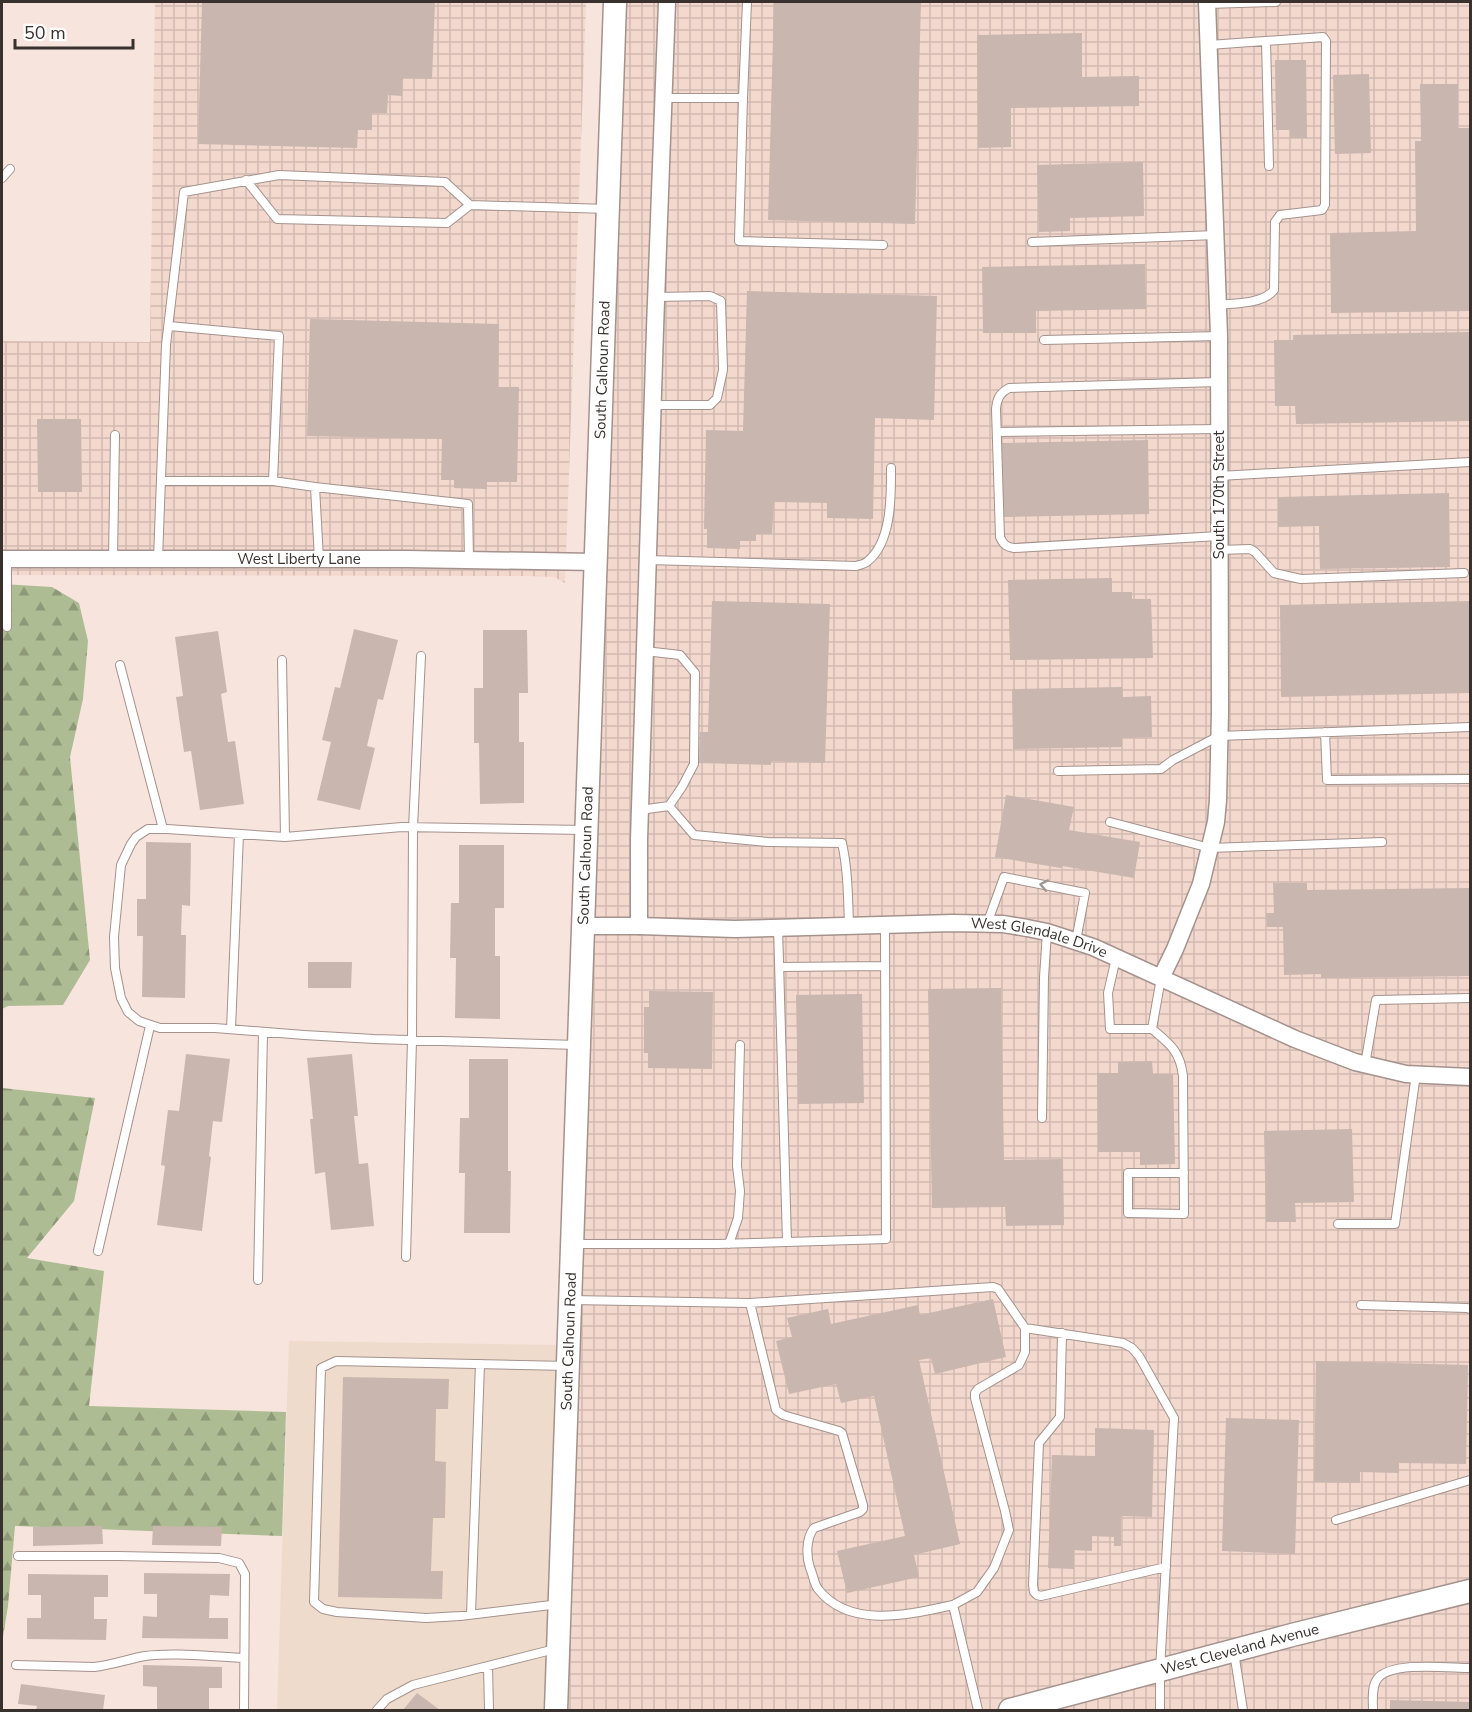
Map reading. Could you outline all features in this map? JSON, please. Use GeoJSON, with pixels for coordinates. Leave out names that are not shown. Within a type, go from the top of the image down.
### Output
{"type":"FeatureCollection","features":[{"type":"Feature","properties":{"kind":"street","name":"South Calhoun Road"},"geometry":{"type":"LineString","coordinates":[[556,1710],[615,2]]}},
{"type":"Feature","properties":{"kind":"street"},"geometry":{"type":"LineString","coordinates":[[639,926],[640,810],[652,405],[667,2]]}},
{"type":"Feature","properties":{"kind":"street","name":"South 170th Street"},"geometry":{"type":"LineString","coordinates":[[1161,978],[1202,884],[1216,822],[1218,800],[1219,336],[1207,3]]}},
{"type":"Feature","properties":{"kind":"street","name":"West Liberty Lane"},"geometry":{"type":"LineString","coordinates":[[4,559],[596,562]]}},
{"type":"Feature","properties":{"kind":"street","name":"West Glendale Drive"},"geometry":{"type":"LineString","coordinates":[[583,926],[735,928],[953,923],[1011,925],[1047,932],[1076,941],[1295,1039],[1365,1065],[1416,1074],[1470,1077]]}},
{"type":"Feature","properties":{"kind":"street","name":"West Cleveland Avenue"},"geometry":{"type":"LineString","coordinates":[[1010,1710],[1233,1650],[1470,1591]]}},
{"type":"Feature","properties":{"kind":"lane"},"geometry":{"type":"LineString","coordinates":[[747,2],[739,241],[883,245]]}},
{"type":"Feature","properties":{"kind":"lane"},"geometry":{"type":"LineString","coordinates":[[1207,3],[1276,2]]}},
{"type":"Feature","properties":{"kind":"lane"},"geometry":{"type":"LineString","coordinates":[[1209,45],[1323,37],[1326,41],[1325,205],[1322,210],[1280,215],[1277,218],[1272,293],[1266,297],[1248,301],[1218,304]]}},
{"type":"Feature","properties":{"kind":"lane"},"geometry":{"type":"LineString","coordinates":[[1266,41],[1269,166]]}},
{"type":"Feature","properties":{"kind":"lane"},"geometry":{"type":"LineString","coordinates":[[664,98],[743,98]]}},
{"type":"Feature","properties":{"kind":"lane"},"geometry":{"type":"LineString","coordinates":[[2,178],[10,169]]}},
{"type":"Feature","properties":{"kind":"lane"},"geometry":{"type":"LineString","coordinates":[[158,559],[166,345],[184,192],[279,175],[445,182],[470,204],[608,209]]}},
{"type":"Feature","properties":{"kind":"lane"},"geometry":{"type":"LineString","coordinates":[[246,180],[277,219],[447,223],[470,204]]}},
{"type":"Feature","properties":{"kind":"lane"},"geometry":{"type":"LineString","coordinates":[[1032,242],[1216,235]]}},
{"type":"Feature","properties":{"kind":"lane"},"geometry":{"type":"LineString","coordinates":[[652,405],[710,405],[717,398],[723,370],[721,301],[710,296],[656,297]]}},
{"type":"Feature","properties":{"kind":"lane"},"geometry":{"type":"LineString","coordinates":[[169,326],[279,336],[273,481]]}},
{"type":"Feature","properties":{"kind":"lane"},"geometry":{"type":"LineString","coordinates":[[1044,340],[1219,336]]}},
{"type":"Feature","properties":{"kind":"lane"},"geometry":{"type":"LineString","coordinates":[[1219,382],[1009,388],[1002,392],[997,400],[997,432],[1000,537],[1003,543],[1014,548],[1219,543],[1250,549],[1274,573],[1300,579],[1464,573]]}},
{"type":"Feature","properties":{"kind":"lane"},"geometry":{"type":"LineString","coordinates":[[997,432],[1219,429]]}},
{"type":"Feature","properties":{"kind":"lane"},"geometry":{"type":"LineString","coordinates":[[113,559],[115,435]]}},
{"type":"Feature","properties":{"kind":"lane"},"geometry":{"type":"LineString","coordinates":[[1219,476],[1470,462]]}},
{"type":"Feature","properties":{"kind":"lane"},"geometry":{"type":"LineString","coordinates":[[648,560],[856,566],[867,563],[883,538],[891,508],[891,468]]}},
{"type":"Feature","properties":{"kind":"lane"},"geometry":{"type":"LineString","coordinates":[[161,481],[273,481],[468,504],[469,560]]}},
{"type":"Feature","properties":{"kind":"lane"},"geometry":{"type":"LineString","coordinates":[[315,487],[319,559]]}},
{"type":"Feature","properties":{"kind":"lane"},"geometry":{"type":"LineString","coordinates":[[4,559],[7,627]]}},
{"type":"Feature","properties":{"kind":"lane"},"geometry":{"type":"LineString","coordinates":[[640,810],[669,806],[694,764],[694,673],[680,655],[645,651]]}},
{"type":"Feature","properties":{"kind":"lane"},"geometry":{"type":"LineString","coordinates":[[406,1257],[412,1040],[413,828],[421,656]]}},
{"type":"Feature","properties":{"kind":"lane"},"geometry":{"type":"LineString","coordinates":[[282,660],[285,837]]}},
{"type":"Feature","properties":{"kind":"lane"},"geometry":{"type":"LineString","coordinates":[[120,665],[163,829]]}},
{"type":"Feature","properties":{"kind":"lane"},"geometry":{"type":"LineString","coordinates":[[1058,771],[1161,769],[1173,760],[1219,736],[1470,728]]}},
{"type":"Feature","properties":{"kind":"lane"},"geometry":{"type":"LineString","coordinates":[[1325,732],[1327,780],[1470,779]]}},
{"type":"Feature","properties":{"kind":"lane"},"geometry":{"type":"LineString","coordinates":[[669,806],[694,835],[768,842],[842,843],[849,925]]}},
{"type":"Feature","properties":{"kind":"lane"},"geometry":{"type":"LineString","coordinates":[[1110,822],[1210,848],[1382,842]]}},
{"type":"Feature","properties":{"kind":"lane"},"geometry":{"type":"LineString","coordinates":[[579,1046],[304,1035],[150,1026],[128,1012],[121,998],[115,968],[114,937],[121,865],[136,837],[148,829],[285,837],[402,827],[586,830]]}},
{"type":"Feature","properties":{"kind":"lane"},"geometry":{"type":"LineString","coordinates":[[231,1029],[239,834]]}},
{"type":"Feature","properties":{"kind":"lane"},"geometry":{"type":"LineString","coordinates":[[987,924],[1004,877],[1085,893],[1076,941]]}},
{"type":"Feature","properties":{"kind":"lane"},"geometry":{"type":"LineString","coordinates":[[572,1244],[729,1244],[886,1239],[885,925]]}},
{"type":"Feature","properties":{"kind":"lane"},"geometry":{"type":"LineString","coordinates":[[778,927],[787,1242]]}},
{"type":"Feature","properties":{"kind":"lane"},"geometry":{"type":"LineString","coordinates":[[1042,1118],[1047,932]]}},
{"type":"Feature","properties":{"kind":"lane"},"geometry":{"type":"LineString","coordinates":[[1116,958],[1108,993],[1110,1029],[1152,1029],[1173,1047],[1181,1063],[1183,1076],[1184,1173],[1184,1214],[1128,1213],[1128,1173],[1184,1173]]}},
{"type":"Feature","properties":{"kind":"lane"},"geometry":{"type":"LineString","coordinates":[[780,967],[885,966]]}},
{"type":"Feature","properties":{"kind":"lane"},"geometry":{"type":"LineString","coordinates":[[1152,1029],[1161,978]]}},
{"type":"Feature","properties":{"kind":"lane"},"geometry":{"type":"LineString","coordinates":[[1365,1065],[1376,1000],[1470,998]]}},
{"type":"Feature","properties":{"kind":"lane"},"geometry":{"type":"LineString","coordinates":[[98,1251],[150,1026]]}},
{"type":"Feature","properties":{"kind":"lane"},"geometry":{"type":"LineString","coordinates":[[258,1280],[263,1032]]}},
{"type":"Feature","properties":{"kind":"lane"},"geometry":{"type":"LineString","coordinates":[[729,1244],[738,1218],[740,1191],[737,1166],[740,1046]]}},
{"type":"Feature","properties":{"kind":"lane"},"geometry":{"type":"LineString","coordinates":[[1338,1224],[1395,1224],[1416,1074]]}},
{"type":"Feature","properties":{"kind":"lane"},"geometry":{"type":"LineString","coordinates":[[570,1299],[750,1303],[993,1287],[998,1289],[1025,1328],[1026,1352],[1019,1365],[978,1389],[975,1394],[1009,1530],[994,1568],[977,1592],[953,1605],[907,1614],[865,1615],[837,1607],[817,1588],[809,1563],[808,1538],[810,1533],[814,1528],[860,1512],[863,1505],[842,1433],[783,1415],[777,1410],[750,1303]]}},
{"type":"Feature","properties":{"kind":"lane"},"geometry":{"type":"LineString","coordinates":[[1360,1305],[1470,1309]]}},
{"type":"Feature","properties":{"kind":"lane"},"geometry":{"type":"LineString","coordinates":[[1025,1328],[1123,1343],[1132,1348],[1174,1418],[1160,1710]]}},
{"type":"Feature","properties":{"kind":"lane"},"geometry":{"type":"LineString","coordinates":[[1062,1333],[1060,1417],[1039,1443],[1034,1592],[1041,1596],[1166,1567]]}},
{"type":"Feature","properties":{"kind":"lane"},"geometry":{"type":"LineString","coordinates":[[560,1604],[426,1618],[337,1612],[323,1609],[314,1602],[321,1368],[336,1361],[568,1366]]}},
{"type":"Feature","properties":{"kind":"lane"},"geometry":{"type":"LineString","coordinates":[[471,1614],[480,1364]]}},
{"type":"Feature","properties":{"kind":"lane"},"geometry":{"type":"LineString","coordinates":[[1336,1520],[1470,1479]]}},
{"type":"Feature","properties":{"kind":"lane"},"geometry":{"type":"LineString","coordinates":[[18,1556],[219,1558],[239,1563],[245,1574],[244,1710]]}},
{"type":"Feature","properties":{"kind":"lane"},"geometry":{"type":"LineString","coordinates":[[953,1605],[978,1710]]}},
{"type":"Feature","properties":{"kind":"lane"},"geometry":{"type":"LineString","coordinates":[[377,1710],[387,1699],[413,1684],[558,1648]]}},
{"type":"Feature","properties":{"kind":"lane"},"geometry":{"type":"LineString","coordinates":[[1233,1650],[1243,1710]]}},
{"type":"Feature","properties":{"kind":"lane"},"geometry":{"type":"LineString","coordinates":[[16,1665],[94,1667],[145,1656],[165,1655],[244,1658]]}},
{"type":"Feature","properties":{"kind":"lane"},"geometry":{"type":"LineString","coordinates":[[488,1666],[489,1710]]}},
{"type":"Feature","properties":{"kind":"lane"},"geometry":{"type":"LineString","coordinates":[[1373,1710],[1374,1690],[1378,1678],[1390,1671],[1401,1667],[1470,1668]]}},
{"type":"Feature","properties":{"kind":"shaded area"},"geometry":{"type":"Polygon","coordinates":[[[155,2],[586,2],[565,583],[554,577],[526,576],[2,575],[2,341],[150,342],[155,2]]]}},
{"type":"Feature","properties":{"kind":"shaded area"},"geometry":{"type":"Polygon","coordinates":[[[615,2],[1470,2],[1470,1710],[556,1710],[615,2]]]}},
{"type":"Feature","properties":{"kind":"shaded area"},"geometry":{"type":"Polygon","coordinates":[[[289,1341],[568,1345],[556,1710],[277,1710],[289,1341]]]}},
{"type":"Feature","properties":{"kind":"green space"},"geometry":{"type":"Polygon","coordinates":[[[2,584],[52,587],[79,603],[88,641],[83,699],[70,757],[90,960],[63,1005],[8,1006],[2,1009],[2,584]]]}},
{"type":"Feature","properties":{"kind":"green space"},"geometry":{"type":"Polygon","coordinates":[[[2,1088],[95,1098],[74,1201],[27,1258],[104,1271],[89,1406],[286,1412],[282,1536],[15,1526],[8,1606],[2,1643],[2,1088]]]}},
{"type":"Feature","properties":{"kind":"building"},"geometry":{"type":"Polygon","coordinates":[[[202,2],[435,2],[432,79],[403,78],[402,96],[388,95],[387,113],[372,113],[372,130],[358,130],[357,148],[198,144],[202,2]]]}},
{"type":"Feature","properties":{"kind":"building"},"geometry":{"type":"Polygon","coordinates":[[[774,2],[921,2],[915,224],[768,220],[774,2]]]}},
{"type":"Feature","properties":{"kind":"building"},"geometry":{"type":"Polygon","coordinates":[[[1082,33],[1082,77],[1139,76],[1139,106],[1011,108],[1011,147],[978,148],[977,35],[1082,33]]]}},
{"type":"Feature","properties":{"kind":"building"},"geometry":{"type":"Polygon","coordinates":[[[1275,60],[1306,60],[1307,138],[1290,138],[1290,130],[1276,130],[1275,60]]]}},
{"type":"Feature","properties":{"kind":"building"},"geometry":{"type":"Polygon","coordinates":[[[1369,74],[1371,153],[1335,154],[1333,75],[1369,74]]]}},
{"type":"Feature","properties":{"kind":"building"},"geometry":{"type":"Polygon","coordinates":[[[1420,84],[1458,84],[1458,128],[1470,128],[1470,311],[1331,313],[1330,233],[1416,231],[1415,141],[1421,141],[1420,84]]]}},
{"type":"Feature","properties":{"kind":"building"},"geometry":{"type":"Polygon","coordinates":[[[1143,162],[1144,216],[1070,218],[1070,231],[1039,232],[1037,165],[1143,162]]]}},
{"type":"Feature","properties":{"kind":"building"},"geometry":{"type":"Polygon","coordinates":[[[1145,264],[1146,309],[1036,311],[1036,333],[983,333],[982,267],[1145,264]]]}},
{"type":"Feature","properties":{"kind":"building"},"geometry":{"type":"Polygon","coordinates":[[[747,291],[937,296],[934,420],[875,418],[873,519],[827,518],[827,503],[774,502],[772,534],[756,534],[756,541],[740,541],[740,549],[707,548],[707,529],[704,529],[706,430],[743,431],[747,291]]]}},
{"type":"Feature","properties":{"kind":"building"},"geometry":{"type":"Polygon","coordinates":[[[310,319],[499,324],[498,387],[519,387],[517,482],[487,482],[487,489],[454,488],[454,480],[441,480],[442,439],[307,436],[310,319]]]}},
{"type":"Feature","properties":{"kind":"building"},"geometry":{"type":"Polygon","coordinates":[[[1470,332],[1470,421],[1296,424],[1295,406],[1275,406],[1274,340],[1293,340],[1293,335],[1470,332]]]}},
{"type":"Feature","properties":{"kind":"building"},"geometry":{"type":"Polygon","coordinates":[[[37,419],[81,419],[82,492],[38,492],[37,419]]]}},
{"type":"Feature","properties":{"kind":"building"},"geometry":{"type":"Polygon","coordinates":[[[1148,440],[1149,514],[1003,517],[1002,443],[1148,440]]]}},
{"type":"Feature","properties":{"kind":"building"},"geometry":{"type":"Polygon","coordinates":[[[1449,493],[1450,567],[1320,569],[1319,526],[1278,527],[1278,497],[1449,493]]]}},
{"type":"Feature","properties":{"kind":"building"},"geometry":{"type":"Polygon","coordinates":[[[1112,578],[1112,592],[1132,592],[1132,599],[1151,599],[1153,658],[1010,660],[1008,580],[1112,578]]]}},
{"type":"Feature","properties":{"kind":"building"},"geometry":{"type":"Polygon","coordinates":[[[712,601],[830,604],[825,763],[771,761],[771,765],[699,763],[700,732],[708,732],[712,601]]]}},
{"type":"Feature","properties":{"kind":"building"},"geometry":{"type":"Polygon","coordinates":[[[1470,601],[1470,693],[1281,697],[1280,605],[1470,601]]]}},
{"type":"Feature","properties":{"kind":"building"},"geometry":{"type":"Polygon","coordinates":[[[354,629],[398,640],[383,700],[378,699],[367,746],[375,748],[360,810],[317,800],[331,742],[322,740],[335,687],[340,688],[354,629]]]}},
{"type":"Feature","properties":{"kind":"building"},"geometry":{"type":"Polygon","coordinates":[[[483,630],[527,630],[528,693],[519,693],[519,742],[524,742],[524,803],[480,804],[479,743],[474,743],[474,688],[483,688],[483,630]]]}},
{"type":"Feature","properties":{"kind":"building"},"geometry":{"type":"Polygon","coordinates":[[[218,631],[227,692],[221,694],[228,742],[235,741],[244,804],[200,810],[191,751],[184,752],[176,697],[183,696],[175,637],[218,631]]]}},
{"type":"Feature","properties":{"kind":"building"},"geometry":{"type":"Polygon","coordinates":[[[1122,687],[1123,697],[1151,696],[1152,737],[1122,738],[1122,747],[1013,749],[1012,689],[1122,687]]]}},
{"type":"Feature","properties":{"kind":"building"},"geometry":{"type":"Polygon","coordinates":[[[1006,795],[1074,807],[1069,830],[1140,842],[1134,878],[995,857],[1006,795]]]}},
{"type":"Feature","properties":{"kind":"building"},"geometry":{"type":"Polygon","coordinates":[[[146,842],[191,843],[190,906],[182,905],[181,935],[186,935],[185,998],[142,997],[143,936],[137,936],[137,899],[146,899],[146,842]]]}},
{"type":"Feature","properties":{"kind":"building"},"geometry":{"type":"Polygon","coordinates":[[[459,845],[504,845],[504,908],[495,908],[495,956],[500,956],[500,1019],[455,1018],[456,958],[450,958],[451,903],[459,903],[459,845]]]}},
{"type":"Feature","properties":{"kind":"building"},"geometry":{"type":"Polygon","coordinates":[[[1273,883],[1307,883],[1307,890],[1470,888],[1470,976],[1321,978],[1321,974],[1284,975],[1283,927],[1267,927],[1266,913],[1274,913],[1273,883]]]}},
{"type":"Feature","properties":{"kind":"building"},"geometry":{"type":"Polygon","coordinates":[[[308,962],[352,962],[351,988],[308,988],[308,962]]]}},
{"type":"Feature","properties":{"kind":"building"},"geometry":{"type":"Polygon","coordinates":[[[1001,988],[1004,1160],[1063,1159],[1064,1225],[1006,1226],[1005,1207],[932,1208],[928,989],[1001,988]]]}},
{"type":"Feature","properties":{"kind":"building"},"geometry":{"type":"Polygon","coordinates":[[[649,991],[713,992],[712,1069],[648,1068],[648,1053],[644,1053],[644,1007],[649,1007],[649,991]]]}},
{"type":"Feature","properties":{"kind":"building"},"geometry":{"type":"Polygon","coordinates":[[[862,994],[864,1103],[798,1104],[796,995],[862,994]]]}},
{"type":"Feature","properties":{"kind":"building"},"geometry":{"type":"Polygon","coordinates":[[[186,1054],[230,1059],[222,1122],[213,1121],[202,1231],[157,1225],[165,1166],[161,1165],[168,1110],[179,1111],[186,1054]]]}},
{"type":"Feature","properties":{"kind":"building"},"geometry":{"type":"Polygon","coordinates":[[[352,1054],[358,1116],[354,1116],[359,1164],[368,1163],[374,1226],[331,1230],[325,1172],[315,1174],[307,1058],[352,1054]]]}},
{"type":"Feature","properties":{"kind":"building"},"geometry":{"type":"Polygon","coordinates":[[[469,1059],[508,1059],[510,1233],[464,1233],[465,1173],[459,1173],[460,1118],[469,1118],[469,1059]]]}},
{"type":"Feature","properties":{"kind":"building"},"geometry":{"type":"Polygon","coordinates":[[[1152,1061],[1153,1074],[1173,1074],[1175,1164],[1140,1165],[1140,1152],[1098,1152],[1097,1073],[1118,1073],[1118,1062],[1152,1061]]]}},
{"type":"Feature","properties":{"kind":"building"},"geometry":{"type":"Polygon","coordinates":[[[1352,1129],[1354,1202],[1295,1203],[1296,1222],[1266,1222],[1264,1131],[1352,1129]]]}},
{"type":"Feature","properties":{"kind":"building"},"geometry":{"type":"Polygon","coordinates":[[[993,1299],[1006,1357],[935,1374],[931,1358],[919,1360],[960,1544],[914,1555],[919,1577],[847,1593],[837,1551],[905,1536],[874,1396],[841,1403],[836,1384],[789,1394],[776,1341],[792,1337],[787,1318],[828,1309],[831,1324],[918,1305],[920,1315],[993,1299]]]}},
{"type":"Feature","properties":{"kind":"building"},"geometry":{"type":"Polygon","coordinates":[[[1316,1361],[1468,1365],[1466,1464],[1399,1463],[1399,1473],[1360,1472],[1360,1483],[1314,1482],[1316,1361]]]}},
{"type":"Feature","properties":{"kind":"building"},"geometry":{"type":"Polygon","coordinates":[[[343,1377],[449,1379],[448,1409],[436,1409],[435,1461],[446,1462],[445,1518],[433,1518],[431,1571],[443,1571],[442,1599],[338,1597],[343,1377]]]}},
{"type":"Feature","properties":{"kind":"building"},"geometry":{"type":"Polygon","coordinates":[[[1226,1418],[1299,1420],[1295,1554],[1222,1551],[1226,1418]]]}},
{"type":"Feature","properties":{"kind":"building"},"geometry":{"type":"Polygon","coordinates":[[[1095,1428],[1154,1430],[1152,1517],[1121,1516],[1121,1546],[1114,1546],[1114,1537],[1092,1536],[1092,1551],[1074,1550],[1074,1569],[1048,1568],[1052,1455],[1095,1456],[1095,1428]]]}},
{"type":"Feature","properties":{"kind":"building"},"geometry":{"type":"Polygon","coordinates":[[[102,1526],[103,1544],[33,1546],[33,1527],[102,1526]]]}},
{"type":"Feature","properties":{"kind":"building"},"geometry":{"type":"Polygon","coordinates":[[[153,1526],[222,1527],[221,1546],[152,1545],[153,1526]]]}},
{"type":"Feature","properties":{"kind":"building"},"geometry":{"type":"Polygon","coordinates":[[[144,1573],[230,1574],[229,1596],[210,1595],[209,1618],[228,1618],[228,1639],[142,1638],[143,1616],[157,1617],[157,1594],[144,1594],[144,1573]]]}},
{"type":"Feature","properties":{"kind":"building"},"geometry":{"type":"Polygon","coordinates":[[[28,1574],[108,1575],[108,1597],[94,1597],[94,1619],[107,1619],[106,1640],[27,1639],[27,1618],[41,1618],[41,1595],[28,1595],[28,1574]]]}},
{"type":"Feature","properties":{"kind":"building"},"geometry":{"type":"Polygon","coordinates":[[[143,1665],[222,1667],[222,1688],[209,1688],[209,1710],[157,1710],[157,1687],[143,1686],[143,1665]]]}},
{"type":"Feature","properties":{"kind":"building"},"geometry":{"type":"Polygon","coordinates":[[[21,1684],[105,1695],[103,1710],[36,1710],[37,1706],[18,1704],[21,1684]]]}},
{"type":"Feature","properties":{"kind":"building"},"geometry":{"type":"Polygon","coordinates":[[[417,1693],[440,1710],[403,1710],[417,1693]]]}},
{"type":"Feature","properties":{"kind":"building"},"geometry":{"type":"Polygon","coordinates":[[[1390,1700],[1470,1702],[1470,1710],[1390,1710],[1390,1700]]]}}]}
